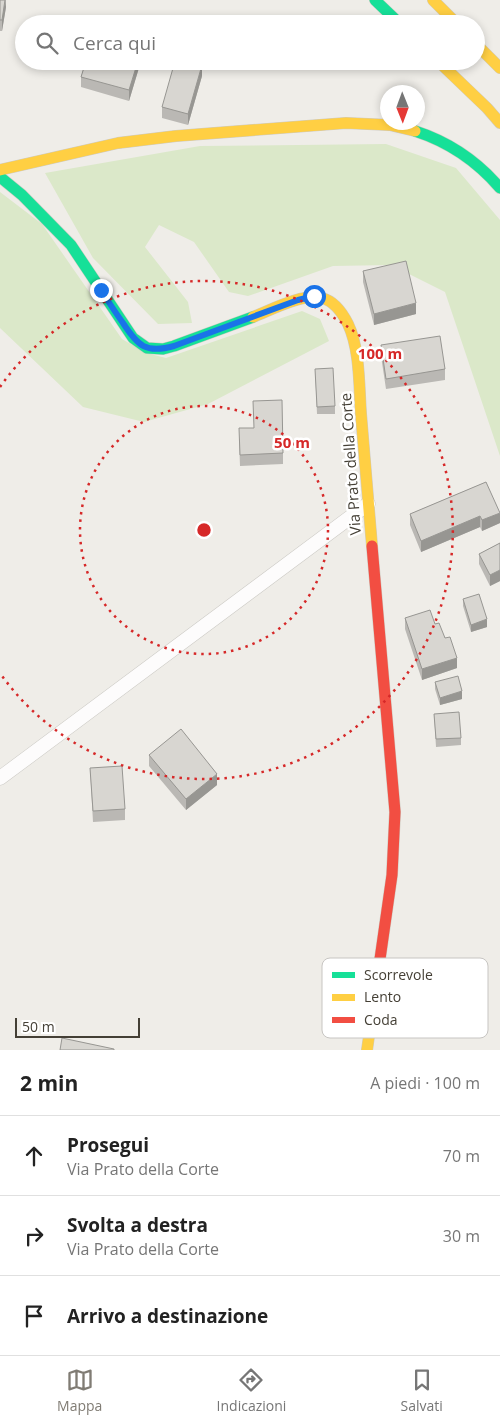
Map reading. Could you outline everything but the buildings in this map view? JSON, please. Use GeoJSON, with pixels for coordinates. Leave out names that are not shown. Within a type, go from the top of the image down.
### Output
{"type":"FeatureCollection","features":[{"type":"Feature","properties":{"kind":"main road"},"geometry":{"type":"LineString","coordinates":[[375,0],[391,15]]}},
{"type":"Feature","properties":{"kind":"main road"},"geometry":{"type":"LineString","coordinates":[[433,0],[448,15]]}},
{"type":"Feature","properties":{"kind":"main road"},"geometry":{"type":"LineString","coordinates":[[485,53],[500,68]]}},
{"type":"Feature","properties":{"kind":"main road"},"geometry":{"type":"LineString","coordinates":[[447,70],[500,123]]}},
{"type":"Feature","properties":{"kind":"main road"},"geometry":{"type":"LineString","coordinates":[[0,170],[118,144],[332,124],[375,123],[406,129],[449,147],[478,165],[491,176],[500,188]]}},
{"type":"Feature","properties":{"kind":"main road","name":"Via Prato della Corte"},"geometry":{"type":"LineString","coordinates":[[0,177],[22,195],[71,245],[133,338],[144,347],[159,350],[174,346],[308,297],[323,298],[334,304],[348,324],[354,343],[359,381],[368,504],[394,790],[395,819],[392,875],[380,958]]}},
{"type":"Feature","properties":{"kind":"street"},"geometry":{"type":"LineString","coordinates":[[0,778],[368,504]]}},
{"type":"Feature","properties":{"kind":"green space"},"geometry":{"type":"Polygon","coordinates":[[[386,144],[456,168],[500,220],[500,456],[445,292],[391,265],[333,266],[248,296],[229,292],[194,242],[159,225],[145,247],[188,302],[192,323],[158,324],[93,258],[45,173],[200,146],[386,144]]]}},
{"type":"Feature","properties":{"kind":"green space"},"geometry":{"type":"Polygon","coordinates":[[[0,192],[42,224],[122,339],[146,353],[166,358],[302,311],[320,319],[329,341],[208,404],[144,422],[83,407],[0,328],[0,192]]]}},
{"type":"Feature","properties":{"kind":"traffic: fast"},"geometry":{"type":"LineString","coordinates":[[375,0],[391,15]]}},
{"type":"Feature","properties":{"kind":"traffic: fast"},"geometry":{"type":"LineString","coordinates":[[415,131],[439,141],[462,154],[482,169],[500,188]]}},
{"type":"Feature","properties":{"kind":"traffic: fast"},"geometry":{"type":"LineString","coordinates":[[0,177],[22,195],[71,245],[133,338],[147,348],[163,349],[174,346],[253,317]]}},
{"type":"Feature","properties":{"kind":"traffic: slow"},"geometry":{"type":"LineString","coordinates":[[433,0],[448,15]]}},
{"type":"Feature","properties":{"kind":"traffic: slow"},"geometry":{"type":"LineString","coordinates":[[485,53],[500,68]]}},
{"type":"Feature","properties":{"kind":"traffic: slow"},"geometry":{"type":"LineString","coordinates":[[447,70],[500,123]]}},
{"type":"Feature","properties":{"kind":"traffic: slow"},"geometry":{"type":"LineString","coordinates":[[0,170],[118,143],[176,136],[346,123],[390,125],[415,131]]}},
{"type":"Feature","properties":{"kind":"traffic: slow"},"geometry":{"type":"LineString","coordinates":[[253,317],[287,303],[314,297],[322,298],[334,305],[348,324],[355,345],[358,368],[372,546]]}},
{"type":"Feature","properties":{"kind":"traffic: slow"},"geometry":{"type":"LineString","coordinates":[[367,1050],[369,1038]]}},
{"type":"Feature","properties":{"kind":"traffic: jam"},"geometry":{"type":"LineString","coordinates":[[372,546],[395,812],[392,875],[380,958]]}},
{"type":"Feature","properties":{"kind":"route"},"geometry":{"type":"LineString","coordinates":[[101,290],[133,338],[144,347],[159,350],[314,296]]}}]}
